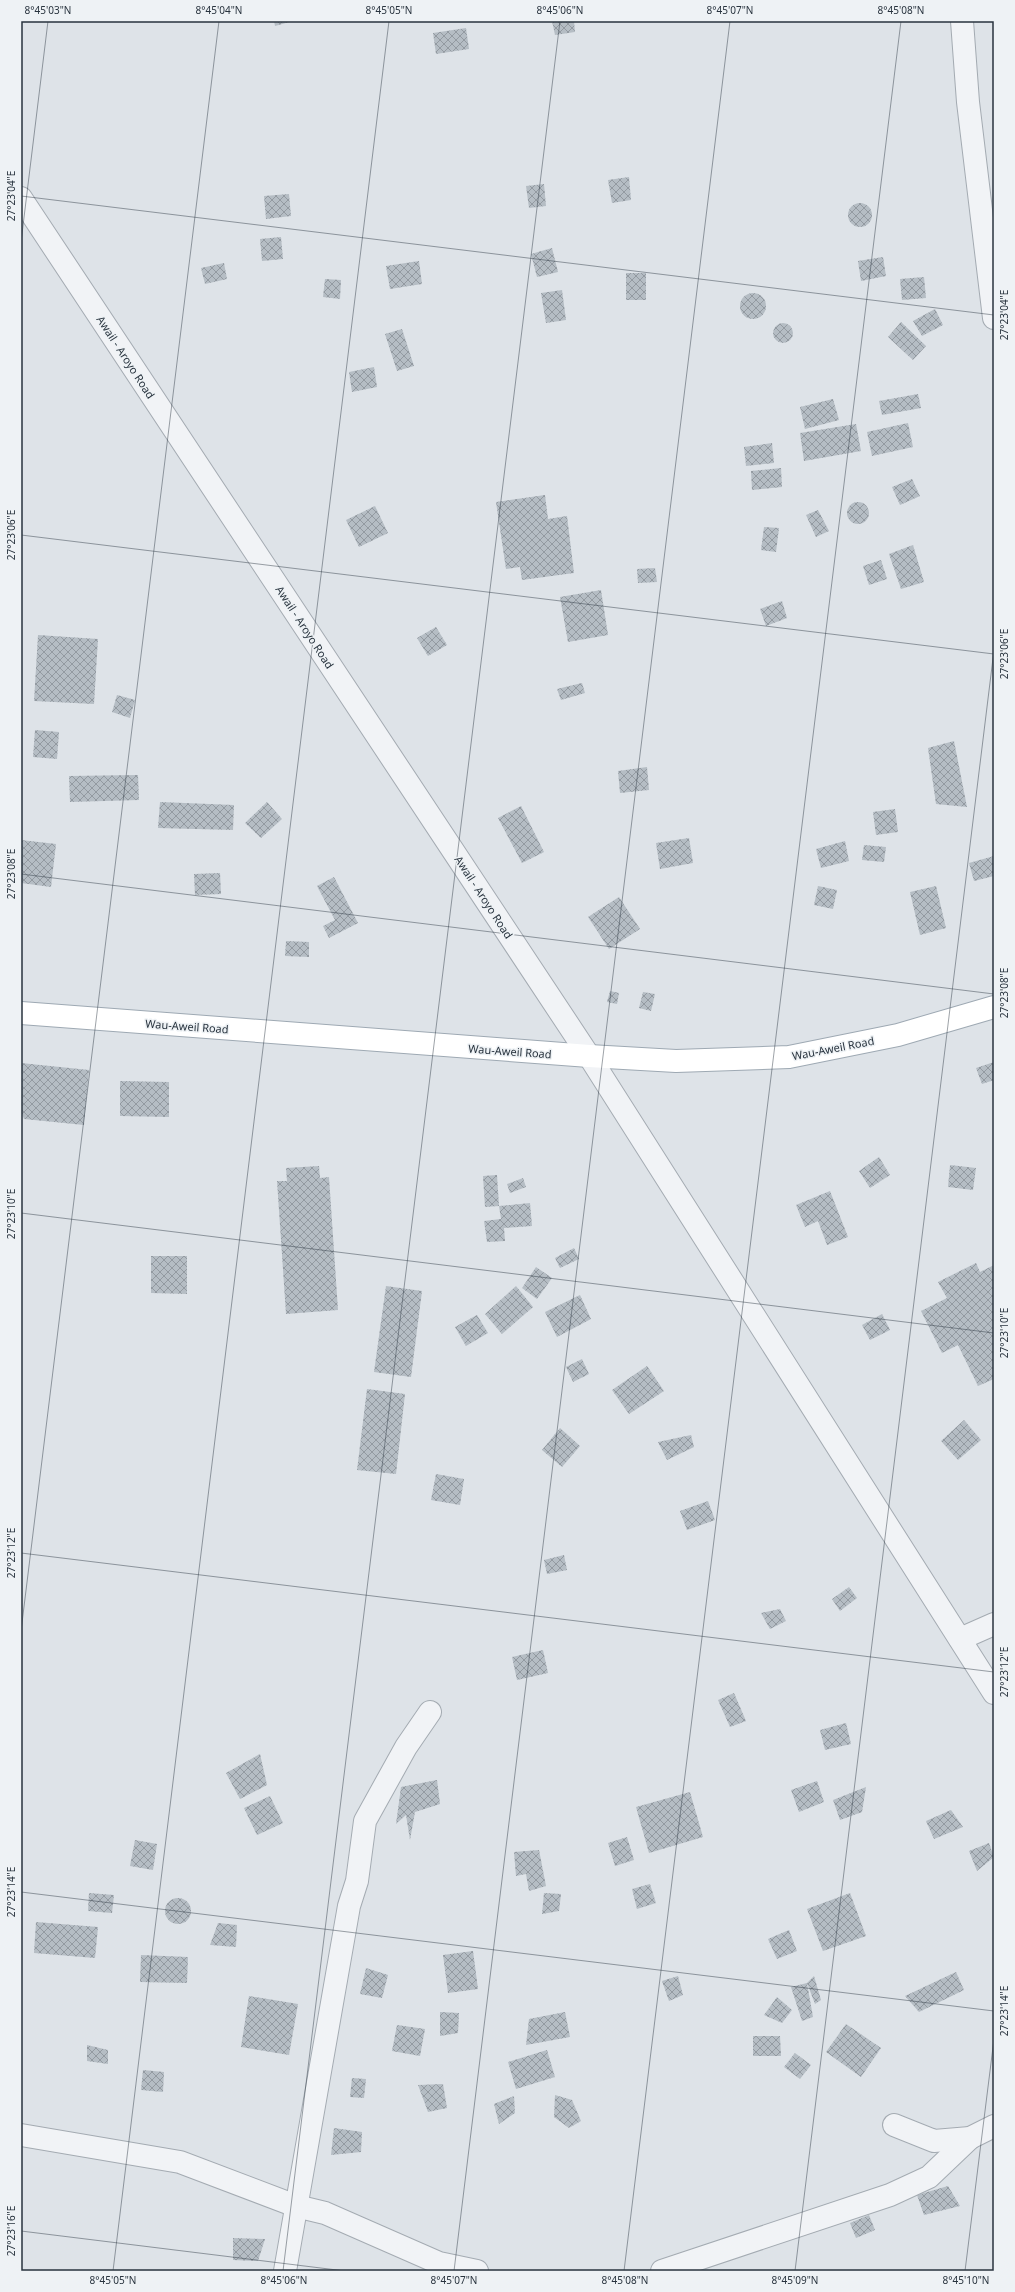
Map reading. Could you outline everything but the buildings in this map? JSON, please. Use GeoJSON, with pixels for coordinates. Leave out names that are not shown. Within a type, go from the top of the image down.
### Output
{"type":"FeatureCollection","features":[{"type":"Feature","properties":{"kind":"main road","name":"Wau-Aweil Road"},"geometry":{"type":"LineString","coordinates":[[21,1013],[589,1056],[676,1061],[789,1057],[898,1035],[994,1007]]}},
{"type":"Feature","properties":{"kind":"street"},"geometry":{"type":"LineString","coordinates":[[962,21],[968,102],[994,318]]}},
{"type":"Feature","properties":{"kind":"street","name":"Awail - Aroyo Road"},"geometry":{"type":"LineString","coordinates":[[21,198],[589,1056],[994,1693]]}},
{"type":"Feature","properties":{"kind":"street"},"geometry":{"type":"LineString","coordinates":[[960,1639],[994,1624]]}},
{"type":"Feature","properties":{"kind":"street"},"geometry":{"type":"LineString","coordinates":[[285,2271],[349,1906],[357,1880],[365,1820],[406,1747],[430,1712]]}},
{"type":"Feature","properties":{"kind":"street"},"geometry":{"type":"LineString","coordinates":[[894,2125],[934,2141],[970,2138]]}},
{"type":"Feature","properties":{"kind":"street"},"geometry":{"type":"LineString","coordinates":[[662,2271],[890,2195],[929,2177],[970,2138],[994,2126]]}},
{"type":"Feature","properties":{"kind":"street"},"geometry":{"type":"LineString","coordinates":[[21,2135],[180,2162],[296,2206],[325,2213],[439,2263],[477,2271]]}}]}
